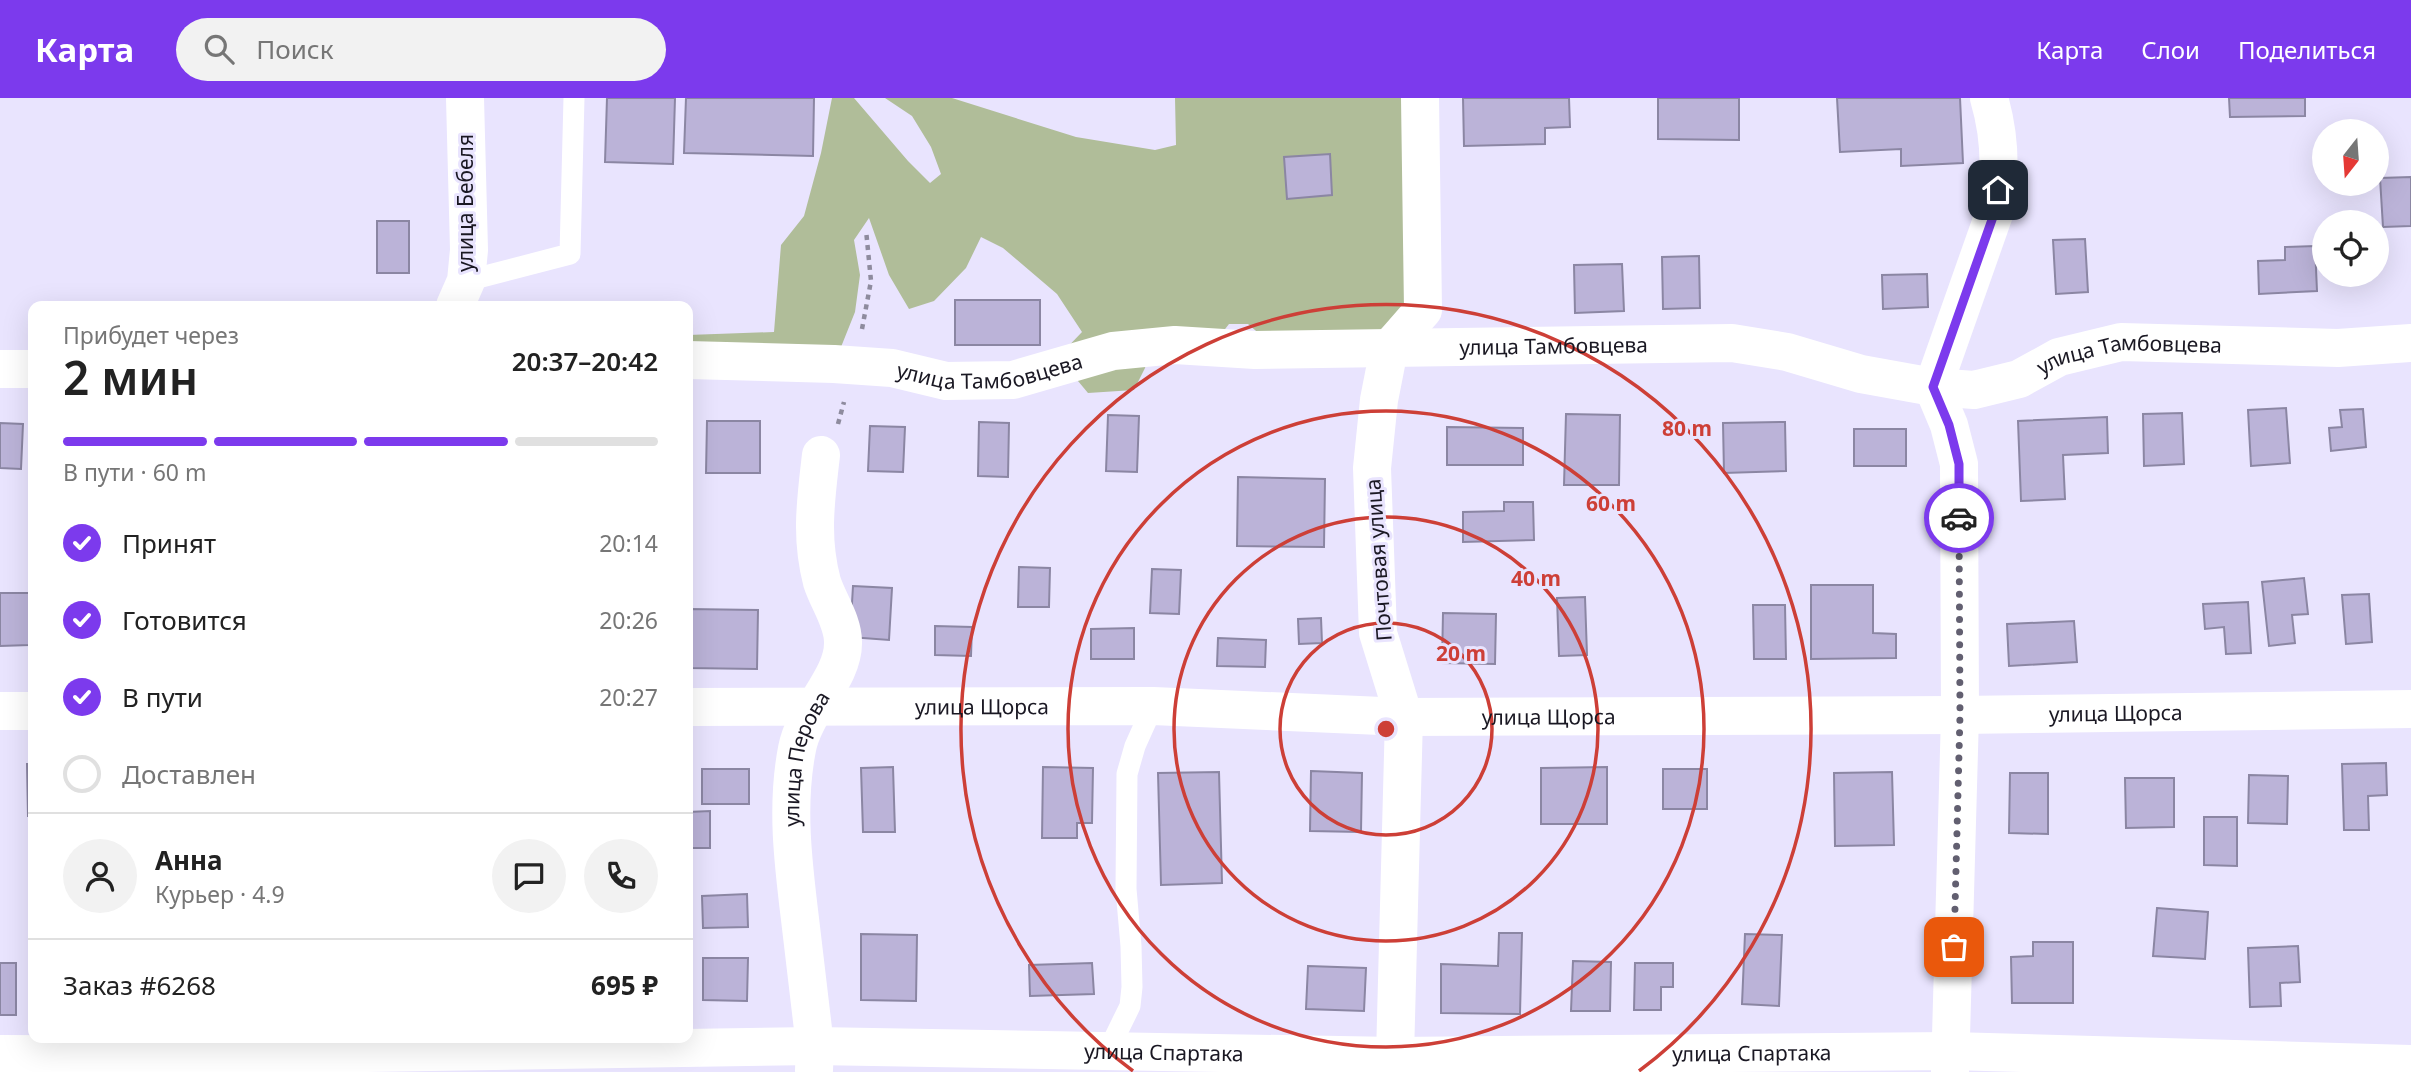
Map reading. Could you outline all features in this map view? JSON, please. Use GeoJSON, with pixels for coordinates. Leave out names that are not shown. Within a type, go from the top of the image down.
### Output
{"type":"FeatureCollection","features":[{"type":"Feature","properties":{"kind":"street","name":"улица Бебеля"},"geometry":{"type":"LineString","coordinates":[[460,294],[469,250],[465,98]]}},
{"type":"Feature","properties":{"kind":"street"},"geometry":{"type":"LineString","coordinates":[[1388,349],[1423,310],[1420,98]]}},
{"type":"Feature","properties":{"kind":"street"},"geometry":{"type":"LineString","coordinates":[[1951,1061],[1960,715],[1959,464],[1949,425],[1933,387],[1994,214],[1998,190],[1998,152],[1989,98]]}},
{"type":"Feature","properties":{"kind":"street","name":"улица Тамбовцева"},"geometry":{"type":"LineString","coordinates":[[693,360],[892,368],[946,381],[959,381],[1013,380],[1114,351],[1175,345],[1255,350],[1732,344],[1787,352],[1861,374],[1933,387],[1974,390],[2019,379],[2059,357],[2121,342],[2338,348],[2411,343]]}},
{"type":"Feature","properties":{"kind":"street","name":"Почтовая улица"},"geometry":{"type":"LineString","coordinates":[[1388,349],[1379,400],[1372,468],[1378,633],[1404,717],[1390,1064]]}},
{"type":"Feature","properties":{"kind":"street"},"geometry":{"type":"LineString","coordinates":[[0,369],[28,369]]}},
{"type":"Feature","properties":{"kind":"street","name":"улица Перова"},"geometry":{"type":"LineString","coordinates":[[814,1059],[791,847],[792,786],[797,747],[803,727],[814,706],[832,681],[843,642],[838,619],[823,584],[813,533],[821,455]]}},
{"type":"Feature","properties":{"kind":"street","name":"улица Щорса"},"geometry":{"type":"LineString","coordinates":[[693,707],[1153,706],[1404,717],[1960,715],[2411,709]]}},
{"type":"Feature","properties":{"kind":"street"},"geometry":{"type":"LineString","coordinates":[[0,711],[28,711]]}},
{"type":"Feature","properties":{"kind":"street","name":"улица Спартака"},"geometry":{"type":"LineString","coordinates":[[0,1054],[814,1059],[1108,1051],[1390,1064],[1951,1061],[2411,1064]]}},
{"type":"Feature","properties":{"kind":"lane"},"geometry":{"type":"LineString","coordinates":[[460,294],[570,254],[574,98]]}},
{"type":"Feature","properties":{"kind":"lane"},"geometry":{"type":"LineString","coordinates":[[1108,1051],[1130,1006],[1132,987],[1126,889],[1127,774],[1135,746],[1153,706]]}},
{"type":"Feature","properties":{"kind":"green space"},"geometry":{"type":"Polygon","coordinates":[[[832,98],[854,98],[930,183],[941,174],[931,147],[912,116],[885,98],[952,98],[1076,137],[1155,150],[1176,145],[1175,98],[1404,98],[1406,307],[1379,331],[1263,337],[1248,324],[1229,324],[1222,333],[1152,339],[1145,368],[1134,390],[1088,393],[1058,357],[1082,332],[1057,294],[1003,248],[981,237],[966,268],[934,301],[909,309],[889,275],[869,218],[854,240],[860,275],[855,312],[841,347],[693,350],[693,335],[774,332],[781,245],[804,216],[832,98]]]}},
{"type":"Feature","properties":{"kind":"building"},"geometry":{"type":"Polygon","coordinates":[[[607,98],[675,98],[673,164],[605,162],[607,98]]]}},
{"type":"Feature","properties":{"kind":"building"},"geometry":{"type":"Polygon","coordinates":[[[686,98],[814,98],[813,156],[684,153],[686,98]]]}},
{"type":"Feature","properties":{"kind":"building"},"geometry":{"type":"Polygon","coordinates":[[[1463,98],[1569,98],[1570,127],[1545,128],[1545,144],[1464,146],[1463,98]]]}},
{"type":"Feature","properties":{"kind":"building"},"geometry":{"type":"Polygon","coordinates":[[[1658,98],[1739,98],[1739,140],[1658,139],[1658,98]]]}},
{"type":"Feature","properties":{"kind":"building"},"geometry":{"type":"Polygon","coordinates":[[[1837,98],[1960,98],[1963,163],[1901,166],[1901,149],[1840,152],[1837,98]]]}},
{"type":"Feature","properties":{"kind":"building"},"geometry":{"type":"Polygon","coordinates":[[[2229,98],[2305,98],[2305,116],[2230,117],[2229,98]]]}},
{"type":"Feature","properties":{"kind":"building"},"geometry":{"type":"Polygon","coordinates":[[[1330,154],[1332,195],[1287,199],[1284,157],[1330,154]]]}},
{"type":"Feature","properties":{"kind":"building"},"geometry":{"type":"Polygon","coordinates":[[[2411,177],[2411,226],[2389,227],[2389,210],[2382,210],[2381,196],[2389,196],[2389,178],[2411,177]]]}},
{"type":"Feature","properties":{"kind":"building"},"geometry":{"type":"Polygon","coordinates":[[[377,221],[409,221],[409,273],[377,273],[377,221]]]}},
{"type":"Feature","properties":{"kind":"building"},"geometry":{"type":"Polygon","coordinates":[[[2085,239],[2088,292],[2056,294],[2053,240],[2085,239]]]}},
{"type":"Feature","properties":{"kind":"building"},"geometry":{"type":"Polygon","coordinates":[[[2312,246],[2312,287],[2317,287],[2317,291],[2259,294],[2258,261],[2285,260],[2285,247],[2312,246]]]}},
{"type":"Feature","properties":{"kind":"building"},"geometry":{"type":"Polygon","coordinates":[[[1699,256],[1700,308],[1663,309],[1662,257],[1699,256]]]}},
{"type":"Feature","properties":{"kind":"building"},"geometry":{"type":"Polygon","coordinates":[[[1622,264],[1624,311],[1575,313],[1574,265],[1622,264]]]}},
{"type":"Feature","properties":{"kind":"building"},"geometry":{"type":"Polygon","coordinates":[[[1927,274],[1928,307],[1883,309],[1882,275],[1927,274]]]}},
{"type":"Feature","properties":{"kind":"building"},"geometry":{"type":"Polygon","coordinates":[[[955,300],[1040,300],[1040,345],[955,345],[955,300]]]}},
{"type":"Feature","properties":{"kind":"building"},"geometry":{"type":"Polygon","coordinates":[[[2286,408],[2290,463],[2251,466],[2248,410],[2286,408]]]}},
{"type":"Feature","properties":{"kind":"building"},"geometry":{"type":"Polygon","coordinates":[[[2363,409],[2366,447],[2331,451],[2329,428],[2342,427],[2340,410],[2363,409]]]}},
{"type":"Feature","properties":{"kind":"building"},"geometry":{"type":"Polygon","coordinates":[[[2182,413],[2184,464],[2144,466],[2143,414],[2182,413]]]}},
{"type":"Feature","properties":{"kind":"building"},"geometry":{"type":"Polygon","coordinates":[[[1566,414],[1620,415],[1619,485],[1564,485],[1566,414]]]}},
{"type":"Feature","properties":{"kind":"building"},"geometry":{"type":"Polygon","coordinates":[[[1108,415],[1139,416],[1137,472],[1106,471],[1108,415]]]}},
{"type":"Feature","properties":{"kind":"building"},"geometry":{"type":"Polygon","coordinates":[[[2107,417],[2108,453],[2063,455],[2065,499],[2021,501],[2018,421],[2107,417]]]}},
{"type":"Feature","properties":{"kind":"building"},"geometry":{"type":"Polygon","coordinates":[[[707,421],[760,421],[760,473],[706,473],[707,421]]]}},
{"type":"Feature","properties":{"kind":"building"},"geometry":{"type":"Polygon","coordinates":[[[979,422],[1009,423],[1008,477],[978,476],[979,422]]]}},
{"type":"Feature","properties":{"kind":"building"},"geometry":{"type":"Polygon","coordinates":[[[1785,422],[1786,471],[1724,473],[1723,423],[1785,422]]]}},
{"type":"Feature","properties":{"kind":"building"},"geometry":{"type":"Polygon","coordinates":[[[0,423],[23,424],[21,469],[0,468],[0,423]]]}},
{"type":"Feature","properties":{"kind":"building"},"geometry":{"type":"Polygon","coordinates":[[[870,426],[905,427],[903,472],[868,471],[870,426]]]}},
{"type":"Feature","properties":{"kind":"building"},"geometry":{"type":"Polygon","coordinates":[[[1447,427],[1523,428],[1523,465],[1447,465],[1447,427]]]}},
{"type":"Feature","properties":{"kind":"building"},"geometry":{"type":"Polygon","coordinates":[[[1854,429],[1906,429],[1906,466],[1854,466],[1854,429]]]}},
{"type":"Feature","properties":{"kind":"building"},"geometry":{"type":"Polygon","coordinates":[[[1238,477],[1325,479],[1324,547],[1237,546],[1238,477]]]}},
{"type":"Feature","properties":{"kind":"building"},"geometry":{"type":"Polygon","coordinates":[[[1504,502],[1533,502],[1534,540],[1463,542],[1463,512],[1504,511],[1504,502]]]}},
{"type":"Feature","properties":{"kind":"building"},"geometry":{"type":"Polygon","coordinates":[[[1019,567],[1050,568],[1049,607],[1018,607],[1019,567]]]}},
{"type":"Feature","properties":{"kind":"building"},"geometry":{"type":"Polygon","coordinates":[[[1152,569],[1181,570],[1179,614],[1150,613],[1152,569]]]}},
{"type":"Feature","properties":{"kind":"building"},"geometry":{"type":"Polygon","coordinates":[[[2304,578],[2308,614],[2292,615],[2295,643],[2269,646],[2262,582],[2304,578]]]}},
{"type":"Feature","properties":{"kind":"building"},"geometry":{"type":"Polygon","coordinates":[[[1811,585],[1873,585],[1873,633],[1896,634],[1896,658],[1811,659],[1811,585]]]}},
{"type":"Feature","properties":{"kind":"building"},"geometry":{"type":"Polygon","coordinates":[[[853,586],[892,588],[889,640],[850,637],[853,586]]]}},
{"type":"Feature","properties":{"kind":"building"},"geometry":{"type":"Polygon","coordinates":[[[0,593],[28,593],[28,645],[0,646],[0,593]]]}},
{"type":"Feature","properties":{"kind":"building"},"geometry":{"type":"Polygon","coordinates":[[[2369,594],[2372,642],[2346,644],[2342,595],[2369,594]]]}},
{"type":"Feature","properties":{"kind":"building"},"geometry":{"type":"Polygon","coordinates":[[[1585,597],[1587,655],[1559,656],[1557,598],[1585,597]]]}},
{"type":"Feature","properties":{"kind":"building"},"geometry":{"type":"Polygon","coordinates":[[[2248,602],[2251,653],[2226,654],[2224,627],[2205,629],[2203,604],[2248,602]]]}},
{"type":"Feature","properties":{"kind":"building"},"geometry":{"type":"Polygon","coordinates":[[[1753,605],[1785,605],[1786,659],[1754,659],[1753,605]]]}},
{"type":"Feature","properties":{"kind":"building"},"geometry":{"type":"Polygon","coordinates":[[[693,609],[758,610],[757,669],[693,668],[693,609]]]}},
{"type":"Feature","properties":{"kind":"building"},"geometry":{"type":"Polygon","coordinates":[[[1443,613],[1496,614],[1495,664],[1442,663],[1443,613]]]}},
{"type":"Feature","properties":{"kind":"building"},"geometry":{"type":"Polygon","coordinates":[[[1321,618],[1322,643],[1299,644],[1298,619],[1321,618]]]}},
{"type":"Feature","properties":{"kind":"building"},"geometry":{"type":"Polygon","coordinates":[[[2074,621],[2077,662],[2009,666],[2007,624],[2074,621]]]}},
{"type":"Feature","properties":{"kind":"building"},"geometry":{"type":"Polygon","coordinates":[[[935,626],[972,627],[971,656],[935,655],[935,626]]]}},
{"type":"Feature","properties":{"kind":"building"},"geometry":{"type":"Polygon","coordinates":[[[1134,628],[1134,659],[1091,659],[1091,629],[1134,628]]]}},
{"type":"Feature","properties":{"kind":"building"},"geometry":{"type":"Polygon","coordinates":[[[1218,638],[1266,640],[1265,667],[1217,666],[1218,638]]]}},
{"type":"Feature","properties":{"kind":"building"},"geometry":{"type":"Polygon","coordinates":[[[2386,763],[2387,795],[2368,796],[2369,830],[2344,830],[2342,764],[2386,763]]]}},
{"type":"Feature","properties":{"kind":"building"},"geometry":{"type":"Polygon","coordinates":[[[893,767],[895,832],[863,832],[861,768],[893,767]]]}},
{"type":"Feature","properties":{"kind":"building"},"geometry":{"type":"Polygon","coordinates":[[[1043,767],[1093,768],[1092,823],[1077,823],[1077,838],[1042,838],[1043,767]]]}},
{"type":"Feature","properties":{"kind":"building"},"geometry":{"type":"Polygon","coordinates":[[[1607,767],[1607,824],[1541,824],[1541,768],[1607,767]]]}},
{"type":"Feature","properties":{"kind":"building"},"geometry":{"type":"Polygon","coordinates":[[[702,769],[749,769],[749,804],[702,804],[702,769]]]}},
{"type":"Feature","properties":{"kind":"building"},"geometry":{"type":"Polygon","coordinates":[[[1663,769],[1707,769],[1707,809],[1663,809],[1663,769]]]}},
{"type":"Feature","properties":{"kind":"building"},"geometry":{"type":"Polygon","coordinates":[[[1311,771],[1362,773],[1361,832],[1310,831],[1311,771]]]}},
{"type":"Feature","properties":{"kind":"building"},"geometry":{"type":"Polygon","coordinates":[[[1219,772],[1222,883],[1161,885],[1158,773],[1219,772]]]}},
{"type":"Feature","properties":{"kind":"building"},"geometry":{"type":"Polygon","coordinates":[[[1892,772],[1894,845],[1835,846],[1834,773],[1892,772]]]}},
{"type":"Feature","properties":{"kind":"building"},"geometry":{"type":"Polygon","coordinates":[[[2010,773],[2048,773],[2048,834],[2009,833],[2010,773]]]}},
{"type":"Feature","properties":{"kind":"building"},"geometry":{"type":"Polygon","coordinates":[[[2249,775],[2288,776],[2287,824],[2248,823],[2249,775]]]}},
{"type":"Feature","properties":{"kind":"building"},"geometry":{"type":"Polygon","coordinates":[[[2125,778],[2174,778],[2174,827],[2126,828],[2125,778]]]}},
{"type":"Feature","properties":{"kind":"building"},"geometry":{"type":"Polygon","coordinates":[[[710,811],[710,848],[693,848],[693,812],[710,811]]]}},
{"type":"Feature","properties":{"kind":"building"},"geometry":{"type":"Polygon","coordinates":[[[2204,817],[2237,817],[2237,866],[2204,865],[2204,817]]]}},
{"type":"Feature","properties":{"kind":"building"},"geometry":{"type":"Polygon","coordinates":[[[747,894],[748,927],[703,928],[702,896],[747,894]]]}},
{"type":"Feature","properties":{"kind":"building"},"geometry":{"type":"Polygon","coordinates":[[[2157,908],[2208,912],[2205,959],[2153,956],[2157,908]]]}},
{"type":"Feature","properties":{"kind":"building"},"geometry":{"type":"Polygon","coordinates":[[[1499,933],[1522,933],[1520,1014],[1441,1013],[1441,964],[1498,966],[1499,933]]]}},
{"type":"Feature","properties":{"kind":"building"},"geometry":{"type":"Polygon","coordinates":[[[861,934],[917,935],[916,1001],[861,1000],[861,934]]]}},
{"type":"Feature","properties":{"kind":"building"},"geometry":{"type":"Polygon","coordinates":[[[1745,934],[1782,935],[1779,1006],[1742,1004],[1745,934]]]}},
{"type":"Feature","properties":{"kind":"building"},"geometry":{"type":"Polygon","coordinates":[[[2033,942],[2073,942],[2073,1003],[2012,1003],[2011,957],[2033,956],[2033,942]]]}},
{"type":"Feature","properties":{"kind":"building"},"geometry":{"type":"Polygon","coordinates":[[[2298,946],[2300,982],[2280,983],[2281,1006],[2250,1007],[2248,948],[2298,946]]]}},
{"type":"Feature","properties":{"kind":"building"},"geometry":{"type":"Polygon","coordinates":[[[703,958],[748,958],[747,1001],[703,1000],[703,958]]]}},
{"type":"Feature","properties":{"kind":"building"},"geometry":{"type":"Polygon","coordinates":[[[1573,961],[1611,962],[1610,1011],[1571,1011],[1573,961]]]}},
{"type":"Feature","properties":{"kind":"building"},"geometry":{"type":"Polygon","coordinates":[[[0,963],[16,963],[16,1015],[0,1015],[0,963]]]}},
{"type":"Feature","properties":{"kind":"building"},"geometry":{"type":"Polygon","coordinates":[[[1092,963],[1094,994],[1030,996],[1029,965],[1092,963]]]}},
{"type":"Feature","properties":{"kind":"building"},"geometry":{"type":"Polygon","coordinates":[[[1635,963],[1673,963],[1673,987],[1661,987],[1661,1010],[1634,1010],[1635,963]]]}},
{"type":"Feature","properties":{"kind":"building"},"geometry":{"type":"Polygon","coordinates":[[[1308,966],[1366,968],[1364,1011],[1306,1009],[1308,966]]]}},
{"type":"Feature","properties":{"kind":"way so far"},"geometry":{"type":"LineString","coordinates":[[1954,947],[1960,715],[1959,518]]}},
{"type":"Feature","properties":{"kind":"route"},"geometry":{"type":"LineString","coordinates":[[1959,518],[1959,464],[1949,425],[1933,387],[1994,214],[1998,190]]}}]}
